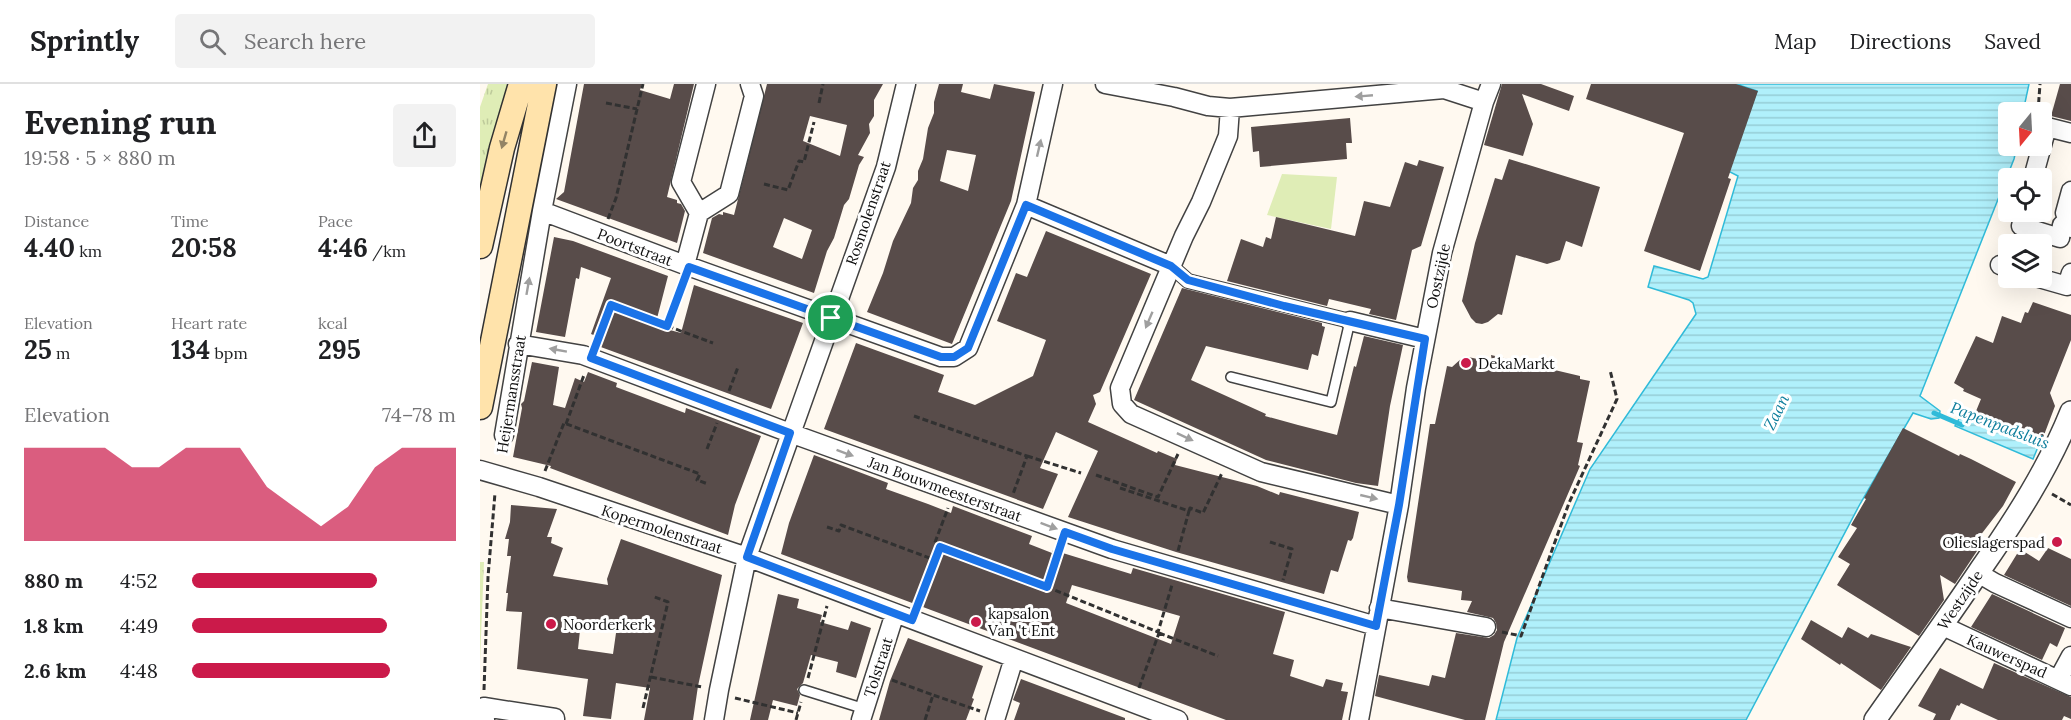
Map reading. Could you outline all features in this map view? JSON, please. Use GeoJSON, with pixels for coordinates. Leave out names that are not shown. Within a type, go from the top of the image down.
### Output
{"type":"FeatureCollection","features":[{"type":"Feature","properties":{"kind":"main road"},"geometry":{"type":"LineString","coordinates":[[480,246],[502,148],[521,84]]}},
{"type":"Feature","properties":{"kind":"main road","name":"Heijermansstraat"},"geometry":{"type":"LineString","coordinates":[[480,407],[544,84]]}},
{"type":"Feature","properties":{"kind":"street","name":"Heijermansstraat"},"geometry":{"type":"LineString","coordinates":[[504,435],[518,344],[567,84]]}},
{"type":"Feature","properties":{"kind":"street"},"geometry":{"type":"LineString","coordinates":[[687,266],[699,213],[681,182],[706,84]]}},
{"type":"Feature","properties":{"kind":"street"},"geometry":{"type":"LineString","coordinates":[[699,213],[729,194],[754,96],[750,84]]}},
{"type":"Feature","properties":{"kind":"street","name":"Rosmolenstraat"},"geometry":{"type":"LineString","coordinates":[[714,720],[747,557],[886,167],[906,84]]}},
{"type":"Feature","properties":{"kind":"street"},"geometry":{"type":"LineString","coordinates":[[1053,84],[1026,205],[1171,266],[1188,280],[1425,339]]}},
{"type":"Feature","properties":{"kind":"street"},"geometry":{"type":"LineString","coordinates":[[1105,84],[1175,91],[1208,106],[1230,108],[1444,89],[1484,102]]}},
{"type":"Feature","properties":{"kind":"street","name":"Oostzijde"},"geometry":{"type":"LineString","coordinates":[[1359,720],[1442,253],[1491,84]]}},
{"type":"Feature","properties":{"kind":"street"},"geometry":{"type":"LineString","coordinates":[[1230,108],[1228,136],[1120,388],[1122,404],[1131,414],[1261,472],[1399,505]]}},
{"type":"Feature","properties":{"kind":"street"},"geometry":{"type":"LineString","coordinates":[[2036,168],[2047,127],[2071,133]]}},
{"type":"Feature","properties":{"kind":"street"},"geometry":{"type":"LineString","coordinates":[[2071,191],[2065,213],[2071,215]]}},
{"type":"Feature","properties":{"kind":"street","name":"Poortstraat"},"geometry":{"type":"LineString","coordinates":[[542,211],[687,266],[941,357],[954,357],[968,348],[1026,205]]}},
{"type":"Feature","properties":{"kind":"street"},"geometry":{"type":"LineString","coordinates":[[2021,222],[2020,226],[2060,238],[2062,225],[2071,228]]}},
{"type":"Feature","properties":{"kind":"street"},"geometry":{"type":"LineString","coordinates":[[2052,282],[2067,286],[2071,273]]}},
{"type":"Feature","properties":{"kind":"street","name":"Jan Bouwmeesterstraat"},"geometry":{"type":"LineString","coordinates":[[518,344],[584,355],[790,433],[1112,549],[1278,597],[1377,617],[1486,627]]}},
{"type":"Feature","properties":{"kind":"street","name":"Westzijde"},"geometry":{"type":"LineString","coordinates":[[1876,720],[2012,523],[2069,423]]}},
{"type":"Feature","properties":{"kind":"street","name":"Kopermolenstraat"},"geometry":{"type":"LineString","coordinates":[[489,473],[539,487],[747,557],[1178,720]]}},
{"type":"Feature","properties":{"kind":"street"},"geometry":{"type":"LineString","coordinates":[[1978,573],[2071,618]]}},
{"type":"Feature","properties":{"kind":"street","name":"Tolstraat"},"geometry":{"type":"LineString","coordinates":[[863,715],[876,675],[904,616]]}},
{"type":"Feature","properties":{"kind":"street","name":"Kauwerspad"},"geometry":{"type":"LineString","coordinates":[[1943,626],[2065,683]]}},
{"type":"Feature","properties":{"kind":"street"},"geometry":{"type":"LineString","coordinates":[[2065,683],[2071,656]]}},
{"type":"Feature","properties":{"kind":"street"},"geometry":{"type":"LineString","coordinates":[[995,718],[1014,658]]}},
{"type":"Feature","properties":{"kind":"street"},"geometry":{"type":"LineString","coordinates":[[484,714],[555,718],[555,720]]}},
{"type":"Feature","properties":{"kind":"lane"},"geometry":{"type":"LineString","coordinates":[[1231,377],[1331,402],[1350,321]]}},
{"type":"Feature","properties":{"kind":"lane"},"geometry":{"type":"LineString","coordinates":[[804,690],[863,715]]}},
{"type":"Feature","properties":{"kind":"path"},"geometry":{"type":"LineString","coordinates":[[603,234],[616,198],[643,84]]}},
{"type":"Feature","properties":{"kind":"path"},"geometry":{"type":"LineString","coordinates":[[819,103],[823,84]]}},
{"type":"Feature","properties":{"kind":"path"},"geometry":{"type":"LineString","coordinates":[[2039,102],[2040,84]]}},
{"type":"Feature","properties":{"kind":"path"},"geometry":{"type":"LineString","coordinates":[[606,103],[637,109]]}},
{"type":"Feature","properties":{"kind":"path"},"geometry":{"type":"LineString","coordinates":[[764,184],[788,190],[799,161],[804,162],[814,122]]}},
{"type":"Feature","properties":{"kind":"path"},"geometry":{"type":"LineString","coordinates":[[667,326],[687,266]]}},
{"type":"Feature","properties":{"kind":"path"},"geometry":{"type":"LineString","coordinates":[[539,487],[564,423],[566,424],[611,305],[713,343]]}},
{"type":"Feature","properties":{"kind":"path"},"geometry":{"type":"LineString","coordinates":[[707,449],[738,367]]}},
{"type":"Feature","properties":{"kind":"path"},"geometry":{"type":"LineString","coordinates":[[1486,627],[1521,636],[1569,503],[1617,399],[1610,370]]}},
{"type":"Feature","properties":{"kind":"path"},"geometry":{"type":"LineString","coordinates":[[914,416],[1081,473]]}},
{"type":"Feature","properties":{"kind":"path"},"geometry":{"type":"LineString","coordinates":[[566,424],[700,474],[698,480],[708,484]]}},
{"type":"Feature","properties":{"kind":"path"},"geometry":{"type":"LineString","coordinates":[[1096,475],[1158,497],[1186,437]]}},
{"type":"Feature","properties":{"kind":"path"},"geometry":{"type":"LineString","coordinates":[[1008,511],[1027,456]]}},
{"type":"Feature","properties":{"kind":"path"},"geometry":{"type":"LineString","coordinates":[[1120,488],[1189,511],[1190,508],[1203,513],[1229,457]]}},
{"type":"Feature","properties":{"kind":"path","name":"Heijermansstraat"},"geometry":{"type":"LineString","coordinates":[[484,714],[488,577],[494,497],[489,473]]}},
{"type":"Feature","properties":{"kind":"path"},"geometry":{"type":"LineString","coordinates":[[954,492],[934,545],[1047,587],[1218,656]]}},
{"type":"Feature","properties":{"kind":"path"},"geometry":{"type":"LineString","coordinates":[[1133,703],[1159,633],[1189,511]]}},
{"type":"Feature","properties":{"kind":"path"},"geometry":{"type":"LineString","coordinates":[[827,527],[839,531],[841,525],[935,560]]}},
{"type":"Feature","properties":{"kind":"path"},"geometry":{"type":"LineString","coordinates":[[1047,587],[1065,532]]}},
{"type":"Feature","properties":{"kind":"path"},"geometry":{"type":"LineString","coordinates":[[1270,542],[1292,549],[1278,597]]}},
{"type":"Feature","properties":{"kind":"path"},"geometry":{"type":"LineString","coordinates":[[904,616],[940,547]]}},
{"type":"Feature","properties":{"kind":"path"},"geometry":{"type":"LineString","coordinates":[[795,720],[832,589]]}},
{"type":"Feature","properties":{"kind":"path"},"geometry":{"type":"LineString","coordinates":[[644,708],[669,602],[652,596]]}},
{"type":"Feature","properties":{"kind":"path"},"geometry":{"type":"LineString","coordinates":[[876,675],[912,686],[995,718]]}},
{"type":"Feature","properties":{"kind":"path"},"geometry":{"type":"LineString","coordinates":[[651,677],[798,713]]}},
{"type":"Feature","properties":{"kind":"path"},"geometry":{"type":"LineString","coordinates":[[925,720],[933,695]]}},
{"type":"Feature","properties":{"kind":"green space"},"geometry":{"type":"Polygon","coordinates":[[[488,84],[510,84],[480,198],[480,107],[488,84]]]}},
{"type":"Feature","properties":{"kind":"green space"},"geometry":{"type":"Polygon","coordinates":[[[1282,174],[1337,177],[1331,229],[1267,215],[1282,174]]]}},
{"type":"Feature","properties":{"kind":"green space"},"geometry":{"type":"Polygon","coordinates":[[[480,562],[484,562],[480,662],[480,562]]]}},
{"type":"Feature","properties":{"kind":"water","name":"Zaan"},"geometry":{"type":"Polygon","coordinates":[[[1736,84],[2029,84],[2025,102],[1998,102],[1998,156],[2015,156],[2010,168],[1998,168],[1998,199],[1920,396],[1940,411],[1939,418],[1931,419],[1913,413],[1860,504],[1746,720],[1496,720],[1517,638],[1590,469],[1696,314],[1693,303],[1689,300],[1648,287],[1654,266],[1703,279],[1708,277],[1738,176],[1728,171],[1757,91],[1736,84]]]}},
{"type":"Feature","properties":{"kind":"water"},"geometry":{"type":"Polygon","coordinates":[[[1959,419],[1968,420],[2038,447],[2033,459],[1955,426],[1959,419]]]}},
{"type":"Feature","properties":{"kind":"building"},"geometry":{"type":"Polygon","coordinates":[[[584,84],[642,84],[640,90],[670,99],[674,84],[694,84],[667,197],[677,200],[685,211],[677,243],[556,199],[564,192],[584,84]]]}},
{"type":"Feature","properties":{"kind":"building"},"geometry":{"type":"Polygon","coordinates":[[[767,84],[883,84],[874,100],[874,116],[869,124],[870,133],[858,155],[864,157],[827,251],[814,293],[703,253],[712,218],[719,214],[723,215],[723,212],[734,215],[767,84]],[[810,116],[803,141],[840,156],[847,125],[810,116]],[[784,218],[773,247],[802,259],[812,230],[784,218]]]}},
{"type":"Feature","properties":{"kind":"building"},"geometry":{"type":"Polygon","coordinates":[[[939,84],[963,84],[961,92],[990,99],[994,84],[1035,92],[1011,201],[952,344],[867,312],[893,241],[911,203],[913,188],[918,180],[918,171],[923,159],[928,128],[934,113],[934,102],[939,84]],[[947,150],[940,181],[968,191],[976,155],[947,150]]]}},
{"type":"Feature","properties":{"kind":"building"},"geometry":{"type":"Polygon","coordinates":[[[1502,84],[1541,84],[1574,96],[1569,111],[1522,94],[1533,124],[1523,156],[1484,145],[1502,84]]]}},
{"type":"Feature","properties":{"kind":"building"},"geometry":{"type":"Polygon","coordinates":[[[1591,84],[1736,84],[1758,91],[1728,178],[1731,179],[1700,271],[1644,251],[1684,133],[1586,99],[1591,84]]]}},
{"type":"Feature","properties":{"kind":"building"},"geometry":{"type":"Polygon","coordinates":[[[2060,84],[2071,84],[2071,121],[2052,116],[2060,84]]]}},
{"type":"Feature","properties":{"kind":"building"},"geometry":{"type":"Polygon","coordinates":[[[1350,118],[1352,143],[1346,143],[1347,159],[1260,167],[1259,151],[1253,152],[1251,127],[1350,118]]]}},
{"type":"Feature","properties":{"kind":"building"},"geometry":{"type":"Polygon","coordinates":[[[1509,159],[1600,187],[1582,247],[1566,241],[1560,260],[1547,264],[1516,255],[1502,315],[1498,314],[1482,324],[1476,323],[1462,301],[1475,243],[1495,178],[1502,180],[1509,159]]]}},
{"type":"Feature","properties":{"kind":"building"},"geometry":{"type":"Polygon","coordinates":[[[1419,160],[1444,167],[1421,246],[1412,250],[1396,320],[1369,314],[1371,309],[1329,299],[1327,306],[1227,281],[1241,239],[1263,247],[1266,237],[1271,239],[1276,217],[1355,236],[1364,201],[1390,207],[1405,162],[1417,166],[1419,160]]]}},
{"type":"Feature","properties":{"kind":"building"},"geometry":{"type":"Polygon","coordinates":[[[1046,231],[1151,274],[1100,392],[1093,395],[1096,404],[1088,422],[1157,453],[1158,451],[1177,459],[1175,465],[1257,486],[1279,495],[1280,492],[1359,512],[1353,538],[1351,541],[1348,540],[1338,572],[1331,570],[1324,594],[1176,552],[1068,517],[1098,451],[1056,432],[1040,468],[1058,474],[1043,509],[824,429],[856,343],[944,375],[938,392],[975,405],[1033,376],[1046,340],[997,321],[1016,273],[1027,277],[1046,231]]]}},
{"type":"Feature","properties":{"kind":"building"},"geometry":{"type":"Polygon","coordinates":[[[554,237],[573,241],[668,276],[655,326],[681,333],[694,285],[803,323],[771,409],[598,346],[601,338],[591,334],[611,278],[581,267],[579,279],[576,278],[565,337],[536,332],[554,237]]]}},
{"type":"Feature","properties":{"kind":"building"},"geometry":{"type":"Polygon","coordinates":[[[1182,288],[1322,323],[1325,327],[1318,356],[1312,354],[1308,370],[1206,346],[1191,380],[1266,414],[1265,416],[1298,425],[1337,435],[1364,336],[1403,345],[1390,406],[1378,486],[1356,483],[1266,460],[1134,400],[1182,288]]]}},
{"type":"Feature","properties":{"kind":"building"},"geometry":{"type":"Polygon","coordinates":[[[2033,302],[2071,315],[2071,340],[2050,393],[2055,406],[2041,443],[1974,416],[1981,399],[1963,391],[1964,389],[1954,383],[1976,336],[1993,343],[2002,316],[2021,323],[2025,312],[2028,313],[2033,302]]]}},
{"type":"Feature","properties":{"kind":"building"},"geometry":{"type":"Polygon","coordinates":[[[1491,355],[1580,376],[1580,379],[1590,381],[1577,442],[1583,443],[1578,465],[1580,466],[1504,642],[1485,720],[1465,720],[1375,696],[1379,675],[1429,686],[1432,675],[1445,678],[1456,633],[1489,638],[1497,630],[1493,618],[1467,612],[1472,601],[1461,600],[1462,591],[1408,582],[1407,577],[1430,424],[1435,424],[1447,366],[1452,367],[1462,358],[1468,357],[1492,362],[1491,355]]]}},
{"type":"Feature","properties":{"kind":"building"},"geometry":{"type":"Polygon","coordinates":[[[532,362],[559,367],[553,405],[565,408],[575,378],[584,382],[588,372],[617,383],[616,387],[685,413],[686,408],[761,436],[735,505],[728,535],[550,468],[551,466],[513,457],[521,404],[524,401],[532,362]]]}},
{"type":"Feature","properties":{"kind":"building"},"geometry":{"type":"Polygon","coordinates":[[[1903,428],[2016,482],[2003,506],[1973,545],[1979,548],[1955,584],[1940,575],[1944,600],[1919,636],[1837,585],[1850,564],[1838,557],[1857,528],[1851,525],[1903,428]]]}},
{"type":"Feature","properties":{"kind":"building"},"geometry":{"type":"Polygon","coordinates":[[[814,455],[888,483],[886,489],[951,513],[953,506],[1032,536],[1029,544],[1052,553],[1053,550],[1131,574],[1133,568],[1285,612],[1273,654],[1294,660],[1290,676],[1323,687],[1326,679],[1343,683],[1341,691],[1348,692],[1342,720],[1226,720],[781,554],[789,523],[814,455]],[[1072,585],[1066,603],[1171,644],[1180,616],[1072,585]]]}},
{"type":"Feature","properties":{"kind":"building"},"geometry":{"type":"Polygon","coordinates":[[[511,505],[557,509],[547,537],[552,537],[551,543],[563,548],[553,576],[608,585],[607,579],[621,539],[722,575],[693,720],[644,720],[650,688],[616,683],[611,719],[583,716],[588,679],[517,669],[522,612],[506,611],[511,556],[507,556],[509,539],[505,539],[510,522],[511,505]],[[581,621],[578,649],[613,654],[617,626],[581,621]]]}},
{"type":"Feature","properties":{"kind":"building"},"geometry":{"type":"Polygon","coordinates":[[[2048,548],[2071,559],[2071,606],[2004,575],[2020,549],[2039,561],[2048,548]]]}},
{"type":"Feature","properties":{"kind":"building"},"geometry":{"type":"Polygon","coordinates":[[[778,594],[799,599],[797,608],[822,615],[820,622],[848,630],[851,621],[871,628],[856,678],[836,672],[838,662],[811,655],[803,683],[797,689],[800,695],[797,706],[773,700],[768,720],[750,720],[778,594]]]}},
{"type":"Feature","properties":{"kind":"building"},"geometry":{"type":"Polygon","coordinates":[[[1992,594],[2065,628],[2057,647],[2050,643],[2042,660],[1971,627],[1992,594]]]}},
{"type":"Feature","properties":{"kind":"building"},"geometry":{"type":"Polygon","coordinates":[[[1811,620],[1842,638],[1848,627],[1868,638],[1871,634],[1911,647],[1881,690],[1801,639],[1811,620]]]}},
{"type":"Feature","properties":{"kind":"building"},"geometry":{"type":"Polygon","coordinates":[[[908,638],[983,666],[966,720],[879,720],[890,681],[908,638]]]}},
{"type":"Feature","properties":{"kind":"building"},"geometry":{"type":"Polygon","coordinates":[[[1994,663],[2071,697],[2071,719],[2064,716],[2062,720],[1998,720],[1961,703],[1957,705],[1950,720],[1933,720],[1936,714],[1918,706],[1940,668],[1983,689],[1994,663]]]}},
{"type":"Feature","properties":{"kind":"building"},"geometry":{"type":"Polygon","coordinates":[[[1021,679],[1125,718],[1125,720],[1014,720],[1020,703],[1013,700],[1021,679]]]}},
{"type":"Feature","properties":{"kind":"waterway","name":"Papenpadsluis"},"geometry":{"type":"LineString","coordinates":[[1934,413],[1962,425]]}},
{"type":"Feature","properties":{"kind":"place","name":"DekaMarkt"},"geometry":{"type":"Point","coordinates":[1466,363]}},
{"type":"Feature","properties":{"kind":"place","name":"Olieslagerspad"},"geometry":{"type":"Point","coordinates":[2057,542]}},
{"type":"Feature","properties":{"kind":"place","name":"kapsalon Van 't Ent"},"geometry":{"type":"Point","coordinates":[976,622]}},
{"type":"Feature","properties":{"kind":"place","name":"Noorderkerk"},"geometry":{"type":"Point","coordinates":[551,624]}},
{"type":"Feature","properties":{"kind":"route"},"geometry":{"type":"LineString","coordinates":[[1026,205],[1171,266],[1188,280],[1284,306],[1425,339],[1399,505],[1376,626],[1112,549],[1065,532],[1047,587],[940,547],[912,620],[747,557],[790,433],[591,358],[611,305],[667,326],[689,267],[831,318],[941,357],[954,357],[968,348],[1026,205]]}}]}
